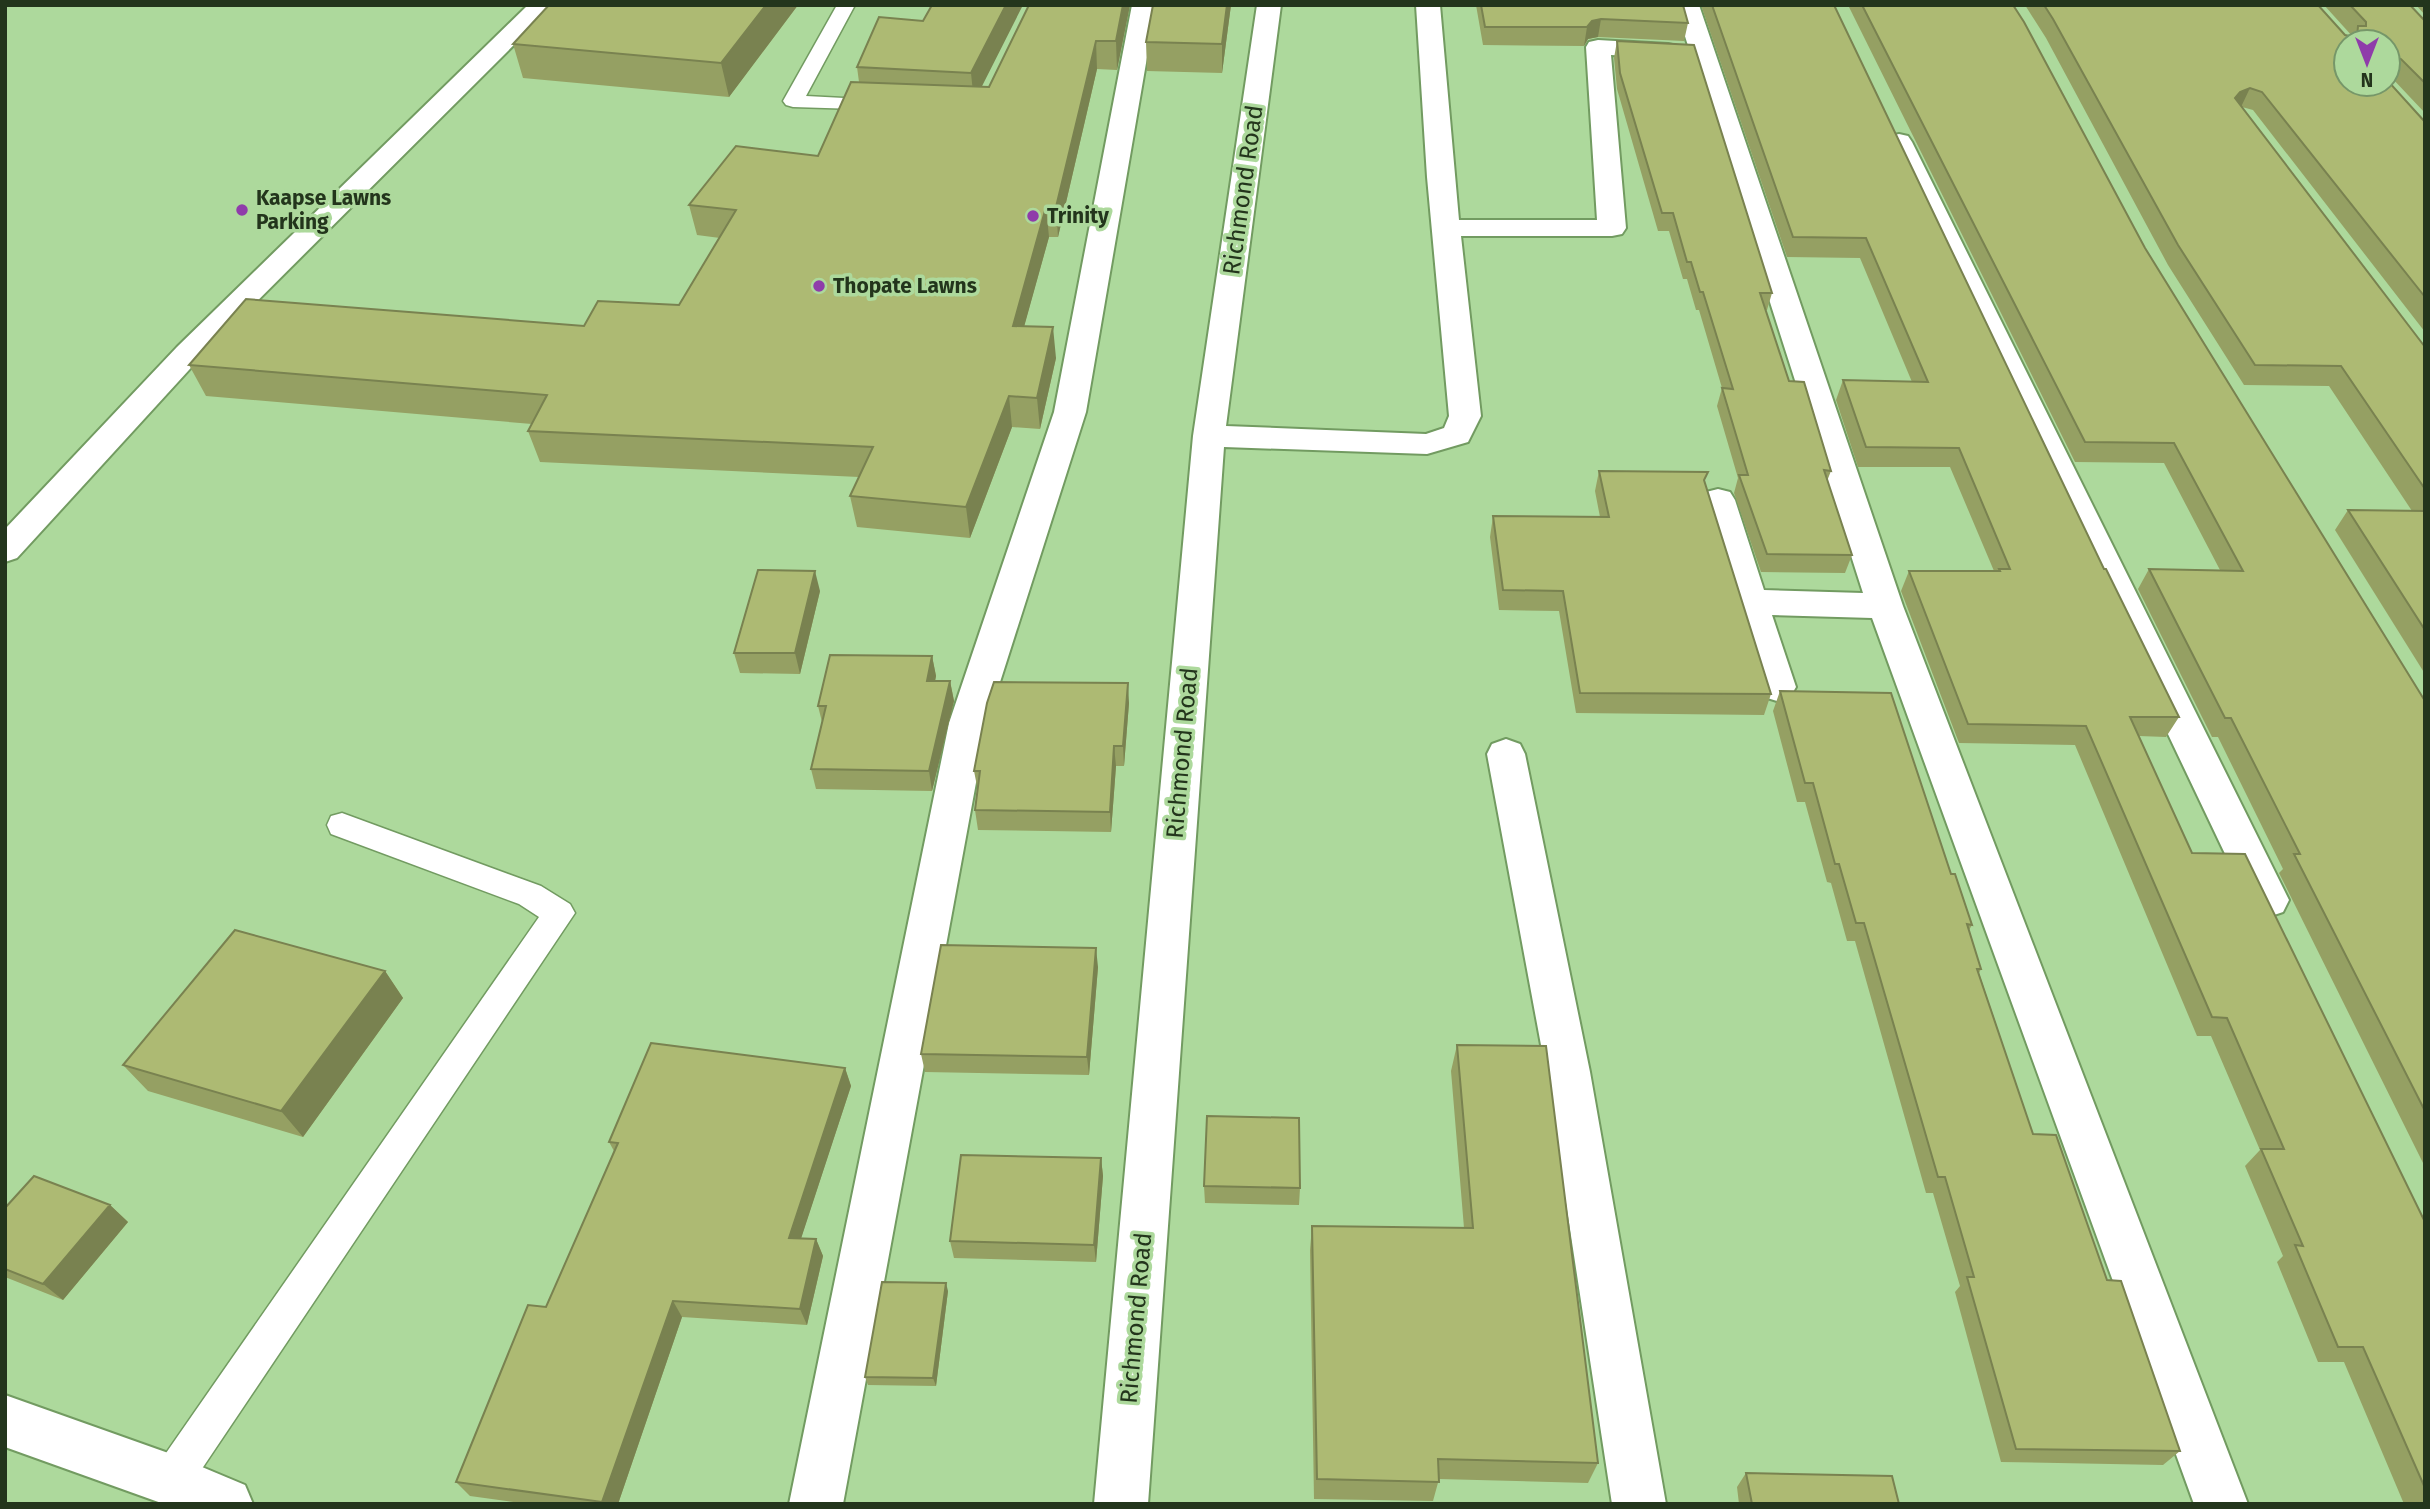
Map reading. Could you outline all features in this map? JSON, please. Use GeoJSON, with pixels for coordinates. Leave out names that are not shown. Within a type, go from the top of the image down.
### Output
{"type":"FeatureCollection","features":[{"type":"Feature","properties":{"kind":"street"},"geometry":{"type":"LineString","coordinates":[[5,550],[188,353],[542,5]]}},
{"type":"Feature","properties":{"kind":"street"},"geometry":{"type":"LineString","coordinates":[[816,1504],[968,723],[1070,412],[1144,5]]}},
{"type":"Feature","properties":{"kind":"street","name":"Richmond Road"},"geometry":{"type":"LineString","coordinates":[[1121,1504],[1209,436],[1269,5]]}},
{"type":"Feature","properties":{"kind":"street"},"geometry":{"type":"LineString","coordinates":[[1209,436],[1427,444],[1457,435],[1465,416],[1428,5]]}},
{"type":"Feature","properties":{"kind":"street"},"geometry":{"type":"LineString","coordinates":[[1687,5],[1885,606],[2221,1504]]}},
{"type":"Feature","properties":{"kind":"street"},"geometry":{"type":"LineString","coordinates":[[1446,228],[1612,228],[1598,47],[1702,52]]}},
{"type":"Feature","properties":{"kind":"street"},"geometry":{"type":"LineString","coordinates":[[1888,118],[2284,934]]}},
{"type":"Feature","properties":{"kind":"street"},"geometry":{"type":"LineString","coordinates":[[1718,500],[1777,687]]}},
{"type":"Feature","properties":{"kind":"street"},"geometry":{"type":"LineString","coordinates":[[1750,603],[1885,606]]}},
{"type":"Feature","properties":{"kind":"street"},"geometry":{"type":"LineString","coordinates":[[1506,754],[1568,1072],[1639,1504]]}},
{"type":"Feature","properties":{"kind":"street"},"geometry":{"type":"LineString","coordinates":[[5,1421],[165,1492],[226,1504]]}},
{"type":"Feature","properties":{"kind":"lane"},"geometry":{"type":"LineString","coordinates":[[846,5],[793,101],[901,107]]}},
{"type":"Feature","properties":{"kind":"lane"},"geometry":{"type":"LineString","coordinates":[[165,1492],[559,913],[530,895],[342,825]]}},
{"type":"Feature","properties":{"kind":"building"},"geometry":{"type":"Polygon","coordinates":[[[549,5],[766,5],[721,63],[513,44],[549,5]]]}},
{"type":"Feature","properties":{"kind":"building"},"geometry":{"type":"Polygon","coordinates":[[[932,5],[1006,5],[971,73],[857,67],[879,17],[923,21],[932,5]]]}},
{"type":"Feature","properties":{"kind":"building"},"geometry":{"type":"Polygon","coordinates":[[[1029,5],[1123,5],[1116,41],[1096,41],[1056,207],[1046,207],[1013,326],[1053,327],[1037,398],[1009,396],[966,507],[850,496],[873,447],[528,431],[547,395],[189,365],[246,299],[584,326],[598,301],[679,305],[736,210],[689,205],[736,146],[818,156],[851,82],[989,87],[1029,5]]]}},
{"type":"Feature","properties":{"kind":"building"},"geometry":{"type":"Polygon","coordinates":[[[1153,5],[1227,5],[1222,44],[1146,42],[1153,5]]]}},
{"type":"Feature","properties":{"kind":"building"},"geometry":{"type":"Polygon","coordinates":[[[1481,5],[1683,5],[1688,23],[1601,19],[1592,21],[1587,27],[1485,27],[1481,5]]]}},
{"type":"Feature","properties":{"kind":"building"},"geometry":{"type":"Polygon","coordinates":[[[1712,5],[1834,5],[2104,569],[2179,717],[2130,717],[2192,853],[2245,854],[2425,1222],[2425,1488],[2363,1347],[2338,1347],[2295,1245],[2303,1246],[2261,1149],[2284,1149],[2227,1018],[2212,1017],[2086,726],[1968,724],[1909,571],[2010,569],[1959,448],[1866,447],[1843,380],[1928,382],[1866,238],[1793,237],[1712,5]]]}},
{"type":"Feature","properties":{"kind":"building"},"geometry":{"type":"Polygon","coordinates":[[[1862,5],[2013,5],[2145,248],[2425,701],[2425,1111],[2294,854],[2300,854],[2231,718],[2225,718],[2149,569],[2243,571],[2174,443],[2085,442],[1862,5]]]}},
{"type":"Feature","properties":{"kind":"building"},"geometry":{"type":"Polygon","coordinates":[[[2044,5],[2318,5],[2339,28],[2332,28],[2332,98],[2402,97],[2425,122],[2425,297],[2262,92],[2250,88],[2240,92],[2235,98],[2425,347],[2425,489],[2341,366],[2255,365],[2178,245],[2044,5]]]}},
{"type":"Feature","properties":{"kind":"building"},"geometry":{"type":"Polygon","coordinates":[[[2350,5],[2410,5],[2425,21],[2425,83],[2402,60],[2402,28],[2358,28],[2366,26],[2366,22],[2350,5]]]}},
{"type":"Feature","properties":{"kind":"building"},"geometry":{"type":"Polygon","coordinates":[[[1617,41],[1694,45],[1772,293],[1760,293],[1789,381],[1804,382],[1831,471],[1824,470],[1852,555],[1767,554],[1739,475],[1748,475],[1722,388],[1733,389],[1703,292],[1700,292],[1691,262],[1687,262],[1673,213],[1662,213],[1620,73],[1617,41]]]}},
{"type":"Feature","properties":{"kind":"building"},"geometry":{"type":"Polygon","coordinates":[[[1599,471],[1708,472],[1704,480],[1771,694],[1580,693],[1563,591],[1503,590],[1493,516],[1609,517],[1599,471]]]}},
{"type":"Feature","properties":{"kind":"building"},"geometry":{"type":"Polygon","coordinates":[[[2348,510],[2425,511],[2425,630],[2348,510]]]}},
{"type":"Feature","properties":{"kind":"building"},"geometry":{"type":"Polygon","coordinates":[[[758,570],[815,571],[795,653],[734,653],[758,570]]]}},
{"type":"Feature","properties":{"kind":"building"},"geometry":{"type":"Polygon","coordinates":[[[830,655],[932,656],[927,681],[950,681],[929,771],[811,769],[826,706],[818,706],[830,655]]]}},
{"type":"Feature","properties":{"kind":"building"},"geometry":{"type":"Polygon","coordinates":[[[994,682],[1128,683],[1123,746],[1114,746],[1110,812],[975,810],[980,771],[974,771],[987,703],[994,682]]]}},
{"type":"Feature","properties":{"kind":"building"},"geometry":{"type":"Polygon","coordinates":[[[1780,691],[1891,693],[1951,874],[1955,874],[1972,925],[1967,924],[1981,969],[1977,969],[2033,1134],[2056,1135],[2107,1280],[2121,1281],[2180,1451],[2016,1449],[1967,1277],[1974,1277],[1945,1177],[1938,1177],[1864,923],[1856,923],[1839,864],[1835,864],[1813,783],[1805,783],[1780,691]]]}},
{"type":"Feature","properties":{"kind":"building"},"geometry":{"type":"Polygon","coordinates":[[[235,930],[385,971],[281,1111],[123,1065],[235,930]]]}},
{"type":"Feature","properties":{"kind":"building"},"geometry":{"type":"Polygon","coordinates":[[[941,945],[1096,948],[1087,1057],[921,1054],[941,945]]]}},
{"type":"Feature","properties":{"kind":"building"},"geometry":{"type":"Polygon","coordinates":[[[651,1043],[845,1068],[789,1238],[816,1239],[800,1309],[673,1301],[602,1502],[456,1482],[528,1305],[546,1307],[618,1143],[609,1142],[651,1043]]]}},
{"type":"Feature","properties":{"kind":"building"},"geometry":{"type":"Polygon","coordinates":[[[1457,1045],[1546,1046],[1598,1463],[1438,1459],[1439,1482],[1317,1479],[1312,1226],[1473,1228],[1457,1045]]]}},
{"type":"Feature","properties":{"kind":"building"},"geometry":{"type":"Polygon","coordinates":[[[1207,1116],[1299,1118],[1300,1188],[1204,1186],[1207,1116]]]}},
{"type":"Feature","properties":{"kind":"building"},"geometry":{"type":"Polygon","coordinates":[[[961,1155],[1101,1158],[1094,1245],[950,1241],[961,1155]]]}},
{"type":"Feature","properties":{"kind":"building"},"geometry":{"type":"Polygon","coordinates":[[[34,1176],[110,1205],[43,1284],[5,1269],[5,1208],[34,1176]]]}},
{"type":"Feature","properties":{"kind":"building"},"geometry":{"type":"Polygon","coordinates":[[[882,1282],[946,1283],[933,1378],[865,1377],[882,1282]]]}},
{"type":"Feature","properties":{"kind":"building"},"geometry":{"type":"Polygon","coordinates":[[[1746,1473],[1892,1476],[1899,1504],[1752,1504],[1746,1473]]]}},
{"type":"Feature","properties":{"kind":"place","name":"Kaapse Lawns Parking"},"geometry":{"type":"Point","coordinates":[242,210]}},
{"type":"Feature","properties":{"kind":"place","name":"Trinity"},"geometry":{"type":"Point","coordinates":[1033,216]}},
{"type":"Feature","properties":{"kind":"place","name":"Thopate Lawns"},"geometry":{"type":"Point","coordinates":[819,286]}}]}
